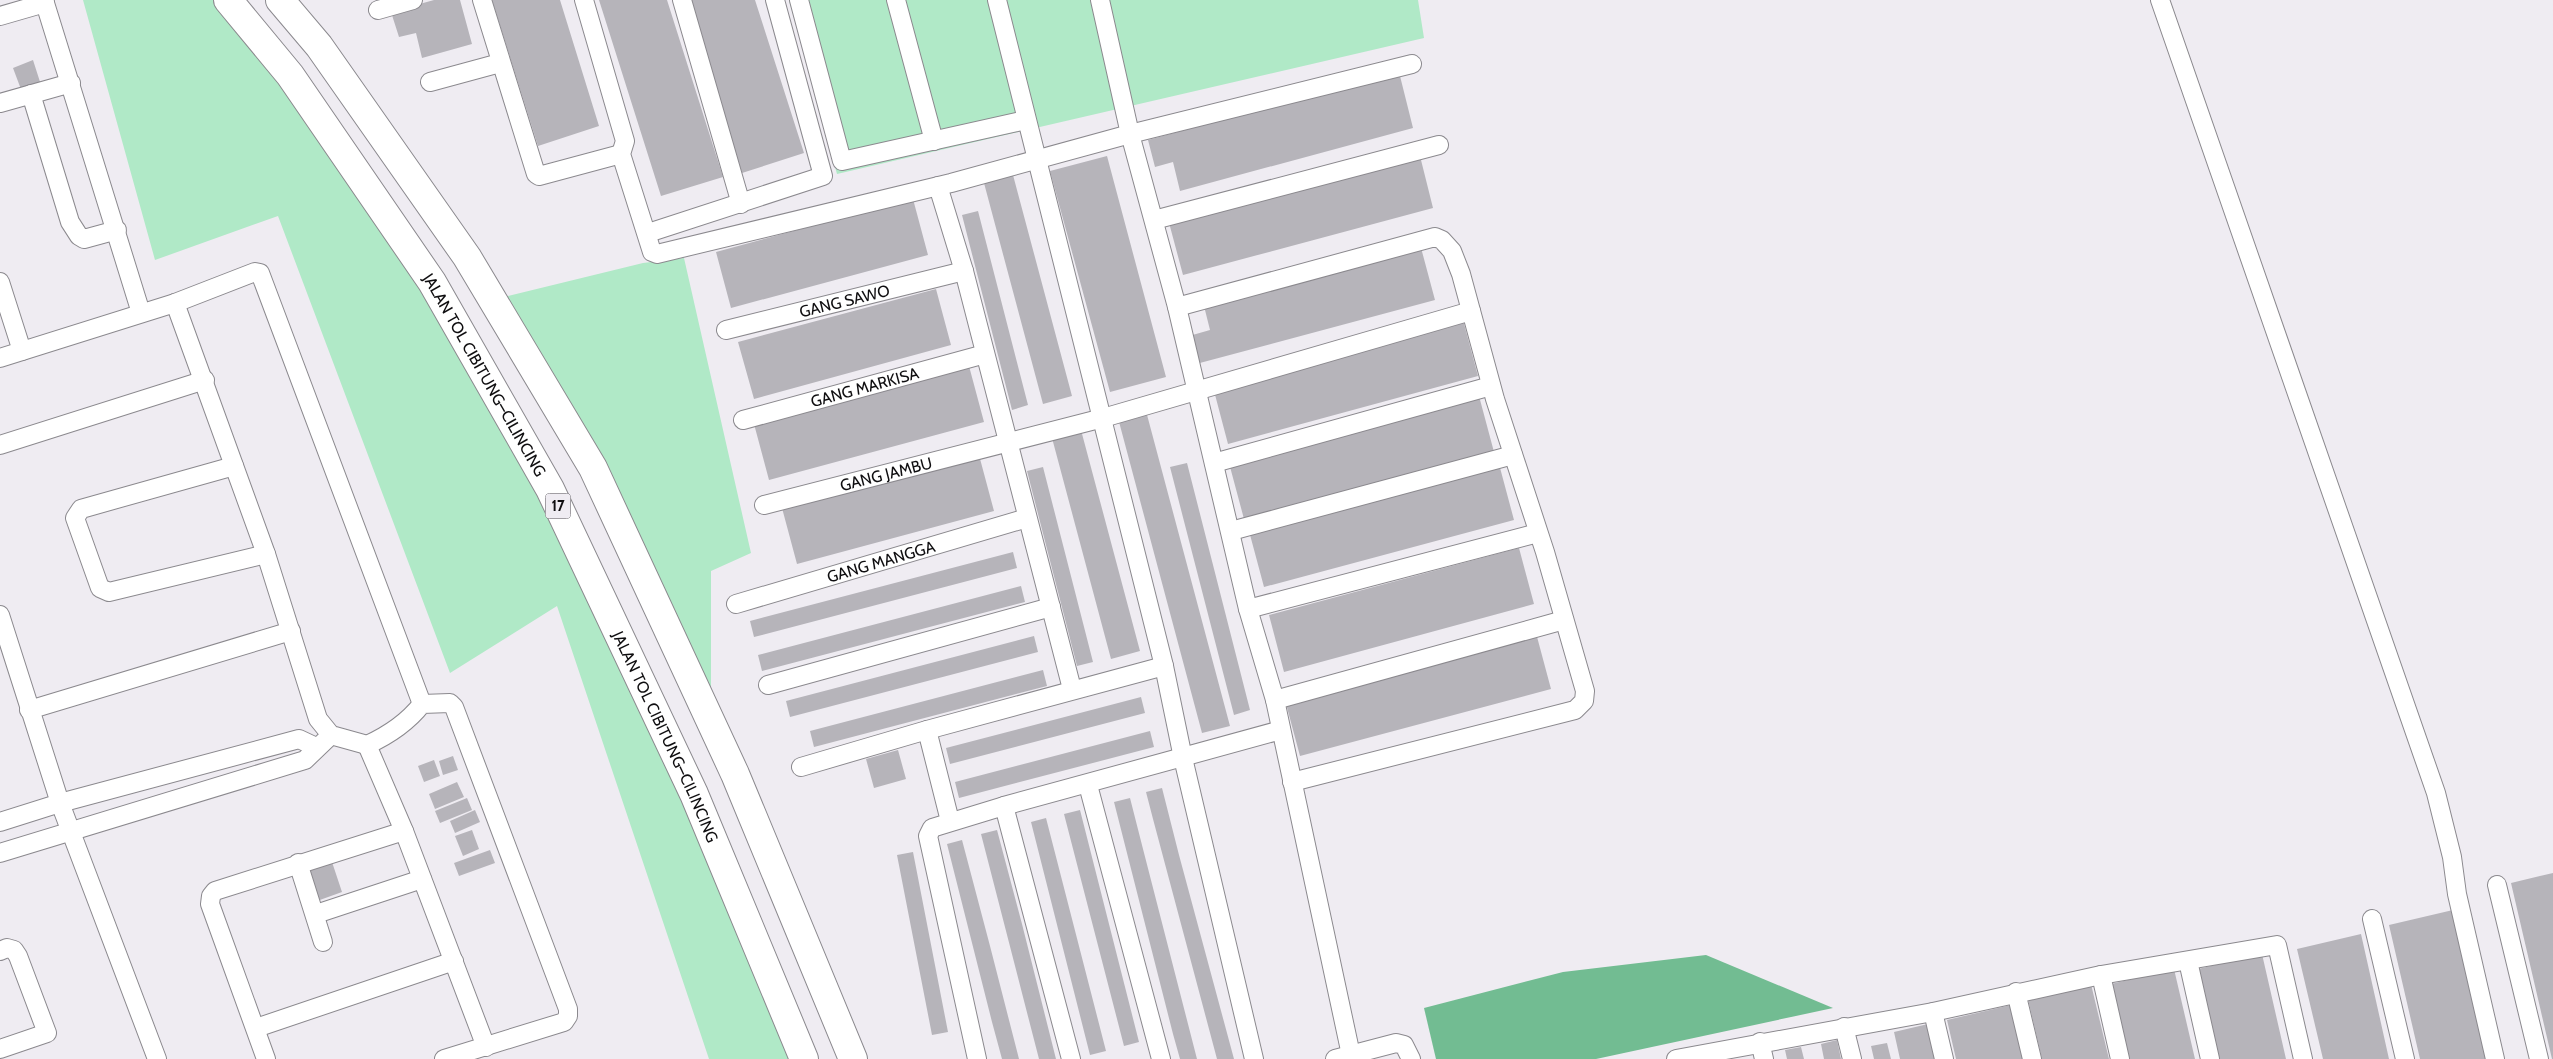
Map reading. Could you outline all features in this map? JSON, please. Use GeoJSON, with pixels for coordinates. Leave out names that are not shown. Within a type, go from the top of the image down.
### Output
{"type":"FeatureCollection","features":[{"type":"Feature","properties":{"kind":"highway","name":"JALAN TOL CIBITUNG–CILINCING"},"geometry":{"type":"LineString","coordinates":[[228,0],[290,75],[432,282],[550,490],[694,794],[804,1059]]}},
{"type":"Feature","properties":{"kind":"highway"},"geometry":{"type":"LineString","coordinates":[[280,0],[319,46],[467,257],[593,468],[735,774],[853,1059]]}},
{"type":"Feature","properties":{"kind":"street"},"geometry":{"type":"LineString","coordinates":[[378,10],[413,0]]}},
{"type":"Feature","properties":{"kind":"street"},"geometry":{"type":"LineString","coordinates":[[482,0],[536,174],[539,176],[621,154]]}},
{"type":"Feature","properties":{"kind":"street"},"geometry":{"type":"LineString","coordinates":[[584,0],[625,142],[621,154],[648,233],[652,252],[657,254],[1038,161],[1130,134],[1412,64]]}},
{"type":"Feature","properties":{"kind":"street"},"geometry":{"type":"LineString","coordinates":[[682,0],[742,204]]}},
{"type":"Feature","properties":{"kind":"street"},"geometry":{"type":"LineString","coordinates":[[648,233],[820,178],[824,172],[775,0]]}},
{"type":"Feature","properties":{"kind":"street"},"geometry":{"type":"LineString","coordinates":[[799,0],[842,162],[1026,120]]}},
{"type":"Feature","properties":{"kind":"street"},"geometry":{"type":"LineString","coordinates":[[896,0],[934,141]]}},
{"type":"Feature","properties":{"kind":"street"},"geometry":{"type":"LineString","coordinates":[[997,0],[1164,666],[1183,758],[1254,1059]]}},
{"type":"Feature","properties":{"kind":"street"},"geometry":{"type":"LineString","coordinates":[[1100,0],[1130,134],[1177,307],[1248,609],[1275,700],[1343,1057],[1396,1043],[1404,1045],[1411,1059]]}},
{"type":"Feature","properties":{"kind":"street"},"geometry":{"type":"LineString","coordinates":[[2160,0],[2436,793],[2452,857],[2456,894],[2495,1059]]}},
{"type":"Feature","properties":{"kind":"street"},"geometry":{"type":"LineString","coordinates":[[0,16],[44,2],[142,313]]}},
{"type":"Feature","properties":{"kind":"street"},"geometry":{"type":"LineString","coordinates":[[430,82],[500,63]]}},
{"type":"Feature","properties":{"kind":"street"},"geometry":{"type":"LineString","coordinates":[[0,103],[70,83]]}},
{"type":"Feature","properties":{"kind":"street"},"geometry":{"type":"LineString","coordinates":[[31,94],[70,222],[80,236],[84,238],[116,230]]}},
{"type":"Feature","properties":{"kind":"street"},"geometry":{"type":"LineString","coordinates":[[1154,220],[1439,144]]}},
{"type":"Feature","properties":{"kind":"street"},"geometry":{"type":"LineString","coordinates":[[938,186],[964,271],[1072,689]]}},
{"type":"Feature","properties":{"kind":"street"},"geometry":{"type":"LineString","coordinates":[[1177,307],[1435,237],[1442,240],[1452,251],[1471,311],[1491,386],[1538,533],[1585,691],[1584,701],[1574,710],[1292,782]]}},
{"type":"Feature","properties":{"kind":"street","name":"GANG SAWO"},"geometry":{"type":"LineString","coordinates":[[726,330],[964,271]]}},
{"type":"Feature","properties":{"kind":"street"},"geometry":{"type":"LineString","coordinates":[[0,358],[175,303],[255,272],[264,278],[422,704]]}},
{"type":"Feature","properties":{"kind":"street"},"geometry":{"type":"LineString","coordinates":[[0,282],[22,351]]}},
{"type":"Feature","properties":{"kind":"street"},"geometry":{"type":"LineString","coordinates":[[175,303],[205,380],[266,554],[318,719],[331,736],[367,745],[396,729],[412,717],[422,704],[450,702],[458,713],[568,1009],[568,1016],[564,1022],[444,1059]]}},
{"type":"Feature","properties":{"kind":"street","name":"GANG JAMBU"},"geometry":{"type":"LineString","coordinates":[[764,506],[1103,418],[1471,311]]}},
{"type":"Feature","properties":{"kind":"street","name":"GANG MARKISA"},"geometry":{"type":"LineString","coordinates":[[743,420],[985,354]]}},
{"type":"Feature","properties":{"kind":"street"},"geometry":{"type":"LineString","coordinates":[[0,445],[205,380]]}},
{"type":"Feature","properties":{"kind":"street"},"geometry":{"type":"LineString","coordinates":[[1214,463],[1491,386]]}},
{"type":"Feature","properties":{"kind":"street"},"geometry":{"type":"LineString","coordinates":[[1231,531],[1513,455]]}},
{"type":"Feature","properties":{"kind":"street"},"geometry":{"type":"LineString","coordinates":[[234,466],[81,509],[75,518],[100,588],[109,592],[266,554]]}},
{"type":"Feature","properties":{"kind":"street","name":"GANG MANGGA"},"geometry":{"type":"LineString","coordinates":[[736,604],[1027,518]]}},
{"type":"Feature","properties":{"kind":"street"},"geometry":{"type":"LineString","coordinates":[[1248,609],[1538,533]]}},
{"type":"Feature","properties":{"kind":"street"},"geometry":{"type":"LineString","coordinates":[[768,686],[1051,607]]}},
{"type":"Feature","properties":{"kind":"street"},"geometry":{"type":"LineString","coordinates":[[0,615],[60,803],[157,1059]]}},
{"type":"Feature","properties":{"kind":"street"},"geometry":{"type":"LineString","coordinates":[[1275,700],[1564,620]]}},
{"type":"Feature","properties":{"kind":"street"},"geometry":{"type":"LineString","coordinates":[[29,710],[291,631]]}},
{"type":"Feature","properties":{"kind":"street"},"geometry":{"type":"LineString","coordinates":[[801,767],[1072,689],[1164,666]]}},
{"type":"Feature","properties":{"kind":"street"},"geometry":{"type":"LineString","coordinates":[[927,730],[950,821]]}},
{"type":"Feature","properties":{"kind":"street"},"geometry":{"type":"LineString","coordinates":[[977,1059],[928,836],[935,826],[1281,730]]}},
{"type":"Feature","properties":{"kind":"street"},"geometry":{"type":"LineString","coordinates":[[0,854],[305,760],[331,736]]}},
{"type":"Feature","properties":{"kind":"street"},"geometry":{"type":"LineString","coordinates":[[0,822],[60,803],[299,739],[316,748]]}},
{"type":"Feature","properties":{"kind":"street"},"geometry":{"type":"LineString","coordinates":[[367,745],[404,831],[486,1047]]}},
{"type":"Feature","properties":{"kind":"street"},"geometry":{"type":"LineString","coordinates":[[1088,785],[1156,1058]]}},
{"type":"Feature","properties":{"kind":"street"},"geometry":{"type":"LineString","coordinates":[[1004,806],[1070,1059]]}},
{"type":"Feature","properties":{"kind":"street"},"geometry":{"type":"LineString","coordinates":[[266,1059],[210,904],[210,896],[215,892],[298,863],[404,831]]}},
{"type":"Feature","properties":{"kind":"street"},"geometry":{"type":"LineString","coordinates":[[298,863],[316,914],[322,942]]}},
{"type":"Feature","properties":{"kind":"street"},"geometry":{"type":"LineString","coordinates":[[316,914],[422,879]]}},
{"type":"Feature","properties":{"kind":"street"},"geometry":{"type":"LineString","coordinates":[[2497,885],[2539,1059]]}},
{"type":"Feature","properties":{"kind":"street"},"geometry":{"type":"LineString","coordinates":[[2372,918],[2405,1059]]}},
{"type":"Feature","properties":{"kind":"street"},"geometry":{"type":"LineString","coordinates":[[1677,1059],[1762,1051],[1844,1027],[1933,1012],[2016,992],[2101,975],[2277,945],[2303,1059]]}},
{"type":"Feature","properties":{"kind":"street"},"geometry":{"type":"LineString","coordinates":[[0,951],[7,948],[14,950],[18,956],[47,1033],[0,1049]]}},
{"type":"Feature","properties":{"kind":"street"},"geometry":{"type":"LineString","coordinates":[[256,1028],[454,961]]}},
{"type":"Feature","properties":{"kind":"street"},"geometry":{"type":"LineString","coordinates":[[2188,961],[2210,1059]]}},
{"type":"Feature","properties":{"kind":"street"},"geometry":{"type":"LineString","coordinates":[[2101,975],[2120,1059]]}},
{"type":"Feature","properties":{"kind":"street"},"geometry":{"type":"LineString","coordinates":[[2016,992],[2032,1059]]}},
{"type":"Feature","properties":{"kind":"street"},"geometry":{"type":"LineString","coordinates":[[1933,1012],[1944,1059]]}},
{"type":"Feature","properties":{"kind":"street"},"geometry":{"type":"LineString","coordinates":[[1844,1027],[1852,1059]]}},
{"type":"Feature","properties":{"kind":"green space"},"geometry":{"type":"Polygon","coordinates":[[[83,0],[228,0],[290,75],[550,489],[801,1059],[709,1059],[557,606],[450,673],[278,216],[155,260],[83,0]]]}},
{"type":"Feature","properties":{"kind":"green space"},"geometry":{"type":"Polygon","coordinates":[[[789,0],[1418,0],[1424,38],[837,174],[789,0]]]}},
{"type":"Feature","properties":{"kind":"green space"},"geometry":{"type":"Polygon","coordinates":[[[684,258],[751,553],[711,571],[711,722],[492,300],[643,263],[684,258]]]}},
{"type":"Feature","properties":{"kind":"green space"},"geometry":{"type":"Polygon","coordinates":[[[1706,955],[1833,1008],[1596,1059],[1436,1059],[1424,1008],[1563,972],[1706,955]]]}},
{"type":"Feature","properties":{"kind":"building"},"geometry":{"type":"Polygon","coordinates":[[[434,0],[460,0],[472,44],[422,58],[416,33],[399,37],[391,12],[434,0]]]}},
{"type":"Feature","properties":{"kind":"building"},"geometry":{"type":"Polygon","coordinates":[[[492,0],[560,0],[599,126],[538,146],[492,0]]]}},
{"type":"Feature","properties":{"kind":"building"},"geometry":{"type":"Polygon","coordinates":[[[599,0],[667,0],[723,177],[661,196],[599,0]]]}},
{"type":"Feature","properties":{"kind":"building"},"geometry":{"type":"Polygon","coordinates":[[[688,0],[755,0],[804,153],[742,173],[688,0]]]}},
{"type":"Feature","properties":{"kind":"building"},"geometry":{"type":"Polygon","coordinates":[[[33,60],[41,85],[22,92],[13,68],[33,60]]]}},
{"type":"Feature","properties":{"kind":"building"},"geometry":{"type":"Polygon","coordinates":[[[1399,72],[1413,128],[1180,191],[1173,162],[1155,167],[1148,140],[1399,72]]]}},
{"type":"Feature","properties":{"kind":"building"},"geometry":{"type":"Polygon","coordinates":[[[1419,152],[1433,208],[1183,275],[1168,219],[1419,152]]]}},
{"type":"Feature","properties":{"kind":"building"},"geometry":{"type":"Polygon","coordinates":[[[1107,156],[1166,377],[1110,392],[1050,171],[1107,156]]]}},
{"type":"Feature","properties":{"kind":"building"},"geometry":{"type":"Polygon","coordinates":[[[1013,175],[1072,396],[1043,404],[984,183],[1013,175]]]}},
{"type":"Feature","properties":{"kind":"building"},"geometry":{"type":"Polygon","coordinates":[[[913,199],[928,255],[731,308],[716,252],[913,199]]]}},
{"type":"Feature","properties":{"kind":"building"},"geometry":{"type":"Polygon","coordinates":[[[978,211],[1028,405],[1012,410],[962,215],[978,211]]]}},
{"type":"Feature","properties":{"kind":"building"},"geometry":{"type":"Polygon","coordinates":[[[1420,244],[1435,300],[1196,364],[1189,336],[1210,330],[1203,302],[1420,244]]]}},
{"type":"Feature","properties":{"kind":"building"},"geometry":{"type":"Polygon","coordinates":[[[936,289],[951,345],[754,399],[738,342],[936,289]]]}},
{"type":"Feature","properties":{"kind":"building"},"geometry":{"type":"Polygon","coordinates":[[[1463,320],[1478,376],[1228,444],[1213,387],[1463,320]]]}},
{"type":"Feature","properties":{"kind":"building"},"geometry":{"type":"Polygon","coordinates":[[[969,366],[984,422],[769,480],[754,424],[969,366]]]}},
{"type":"Feature","properties":{"kind":"building"},"geometry":{"type":"Polygon","coordinates":[[[1479,396],[1494,452],[1244,519],[1229,463],[1479,396]]]}},
{"type":"Feature","properties":{"kind":"building"},"geometry":{"type":"Polygon","coordinates":[[[1146,411],[1230,726],[1202,733],[1118,418],[1146,411]]]}},
{"type":"Feature","properties":{"kind":"building"},"geometry":{"type":"Polygon","coordinates":[[[1081,430],[1140,651],[1111,659],[1052,438],[1081,430]]]}},
{"type":"Feature","properties":{"kind":"building"},"geometry":{"type":"Polygon","coordinates":[[[979,455],[994,511],[797,564],[782,508],[979,455]]]}},
{"type":"Feature","properties":{"kind":"building"},"geometry":{"type":"Polygon","coordinates":[[[1187,463],[1250,710],[1234,715],[1170,467],[1187,463]]]}},
{"type":"Feature","properties":{"kind":"building"},"geometry":{"type":"Polygon","coordinates":[[[1499,464],[1514,520],[1264,587],[1249,531],[1499,464]]]}},
{"type":"Feature","properties":{"kind":"building"},"geometry":{"type":"Polygon","coordinates":[[[1043,467],[1093,662],[1077,666],[1027,471],[1043,467]]]}},
{"type":"Feature","properties":{"kind":"building"},"geometry":{"type":"Polygon","coordinates":[[[1519,548],[1534,604],[1284,672],[1269,615],[1519,548]]]}},
{"type":"Feature","properties":{"kind":"building"},"geometry":{"type":"Polygon","coordinates":[[[1013,552],[1017,568],[754,637],[750,621],[1013,552]]]}},
{"type":"Feature","properties":{"kind":"building"},"geometry":{"type":"Polygon","coordinates":[[[1021,586],[1025,602],[762,671],[758,655],[1021,586]]]}},
{"type":"Feature","properties":{"kind":"building"},"geometry":{"type":"Polygon","coordinates":[[[1536,633],[1551,689],[1300,756],[1285,700],[1536,633]]]}},
{"type":"Feature","properties":{"kind":"building"},"geometry":{"type":"Polygon","coordinates":[[[1034,636],[1038,652],[790,717],[786,701],[1034,636]]]}},
{"type":"Feature","properties":{"kind":"building"},"geometry":{"type":"Polygon","coordinates":[[[1043,670],[1047,686],[814,747],[810,731],[1043,670]]]}},
{"type":"Feature","properties":{"kind":"building"},"geometry":{"type":"Polygon","coordinates":[[[1141,697],[1145,713],[950,764],[946,748],[1141,697]]]}},
{"type":"Feature","properties":{"kind":"building"},"geometry":{"type":"Polygon","coordinates":[[[1150,731],[1154,747],[959,798],[955,782],[1150,731]]]}},
{"type":"Feature","properties":{"kind":"building"},"geometry":{"type":"Polygon","coordinates":[[[898,750],[906,779],[874,788],[866,759],[898,750]]]}},
{"type":"Feature","properties":{"kind":"building"},"geometry":{"type":"Polygon","coordinates":[[[453,756],[458,770],[443,775],[439,761],[453,756]]]}},
{"type":"Feature","properties":{"kind":"building"},"geometry":{"type":"Polygon","coordinates":[[[434,760],[440,776],[424,782],[418,766],[434,760]]]}},
{"type":"Feature","properties":{"kind":"building"},"geometry":{"type":"Polygon","coordinates":[[[457,782],[464,797],[435,809],[429,794],[457,782]]]}},
{"type":"Feature","properties":{"kind":"building"},"geometry":{"type":"Polygon","coordinates":[[[1162,788],[1234,1059],[1217,1059],[1153,819],[1146,792],[1162,788]]]}},
{"type":"Feature","properties":{"kind":"building"},"geometry":{"type":"Polygon","coordinates":[[[467,798],[472,810],[440,823],[435,811],[467,798]]]}},
{"type":"Feature","properties":{"kind":"building"},"geometry":{"type":"Polygon","coordinates":[[[1130,798],[1197,1059],[1180,1059],[1173,1034],[1114,802],[1130,798]]]}},
{"type":"Feature","properties":{"kind":"building"},"geometry":{"type":"Polygon","coordinates":[[[475,810],[480,822],[455,833],[450,821],[475,810]]]}},
{"type":"Feature","properties":{"kind":"building"},"geometry":{"type":"Polygon","coordinates":[[[1080,810],[1139,1042],[1124,1046],[1064,814],[1080,810]]]}},
{"type":"Feature","properties":{"kind":"building"},"geometry":{"type":"Polygon","coordinates":[[[1046,818],[1106,1051],[1090,1055],[1031,822],[1046,818]]]}},
{"type":"Feature","properties":{"kind":"building"},"geometry":{"type":"Polygon","coordinates":[[[472,830],[479,849],[463,856],[455,836],[472,830]]]}},
{"type":"Feature","properties":{"kind":"building"},"geometry":{"type":"Polygon","coordinates":[[[997,830],[1056,1059],[1039,1059],[981,834],[997,830]]]}},
{"type":"Feature","properties":{"kind":"building"},"geometry":{"type":"Polygon","coordinates":[[[962,840],[1019,1059],[1002,1059],[992,1022],[947,844],[962,840]]]}},
{"type":"Feature","properties":{"kind":"building"},"geometry":{"type":"Polygon","coordinates":[[[490,850],[495,863],[459,876],[454,863],[490,850]]]}},
{"type":"Feature","properties":{"kind":"building"},"geometry":{"type":"Polygon","coordinates":[[[913,852],[948,1032],[932,1035],[897,855],[913,852]]]}},
{"type":"Feature","properties":{"kind":"building"},"geometry":{"type":"Polygon","coordinates":[[[332,862],[342,892],[317,901],[307,871],[332,862]]]}},
{"type":"Feature","properties":{"kind":"building"},"geometry":{"type":"Polygon","coordinates":[[[2553,873],[2553,1059],[2552,1059],[2511,883],[2553,873]]]}},
{"type":"Feature","properties":{"kind":"building"},"geometry":{"type":"Polygon","coordinates":[[[2453,910],[2487,1059],[2420,1059],[2389,925],[2453,910]]]}},
{"type":"Feature","properties":{"kind":"building"},"geometry":{"type":"Polygon","coordinates":[[[2361,934],[2389,1059],[2323,1059],[2297,949],[2361,934]]]}},
{"type":"Feature","properties":{"kind":"building"},"geometry":{"type":"Polygon","coordinates":[[[2262,954],[2286,1059],[2219,1059],[2198,969],[2262,954]]]}},
{"type":"Feature","properties":{"kind":"building"},"geometry":{"type":"Polygon","coordinates":[[[2174,969],[2195,1059],[2129,1059],[2111,984],[2174,969]]]}},
{"type":"Feature","properties":{"kind":"building"},"geometry":{"type":"Polygon","coordinates":[[[2090,980],[2109,1059],[2042,1059],[2027,995],[2090,980]]]}},
{"type":"Feature","properties":{"kind":"building"},"geometry":{"type":"Polygon","coordinates":[[[2011,1005],[2023,1059],[1956,1059],[1947,1020],[2011,1005]]]}},
{"type":"Feature","properties":{"kind":"building"},"geometry":{"type":"Polygon","coordinates":[[[1928,1024],[1935,1059],[1900,1059],[1894,1032],[1928,1024]]]}},
{"type":"Feature","properties":{"kind":"building"},"geometry":{"type":"Polygon","coordinates":[[[1837,1040],[1841,1059],[1824,1059],[1821,1044],[1837,1040]]]}},
{"type":"Feature","properties":{"kind":"building"},"geometry":{"type":"Polygon","coordinates":[[[1887,1043],[1891,1059],[1874,1059],[1871,1046],[1887,1043]]]}},
{"type":"Feature","properties":{"kind":"building"},"geometry":{"type":"Polygon","coordinates":[[[1801,1047],[1804,1059],[1787,1059],[1785,1050],[1801,1047]]]}}]}
